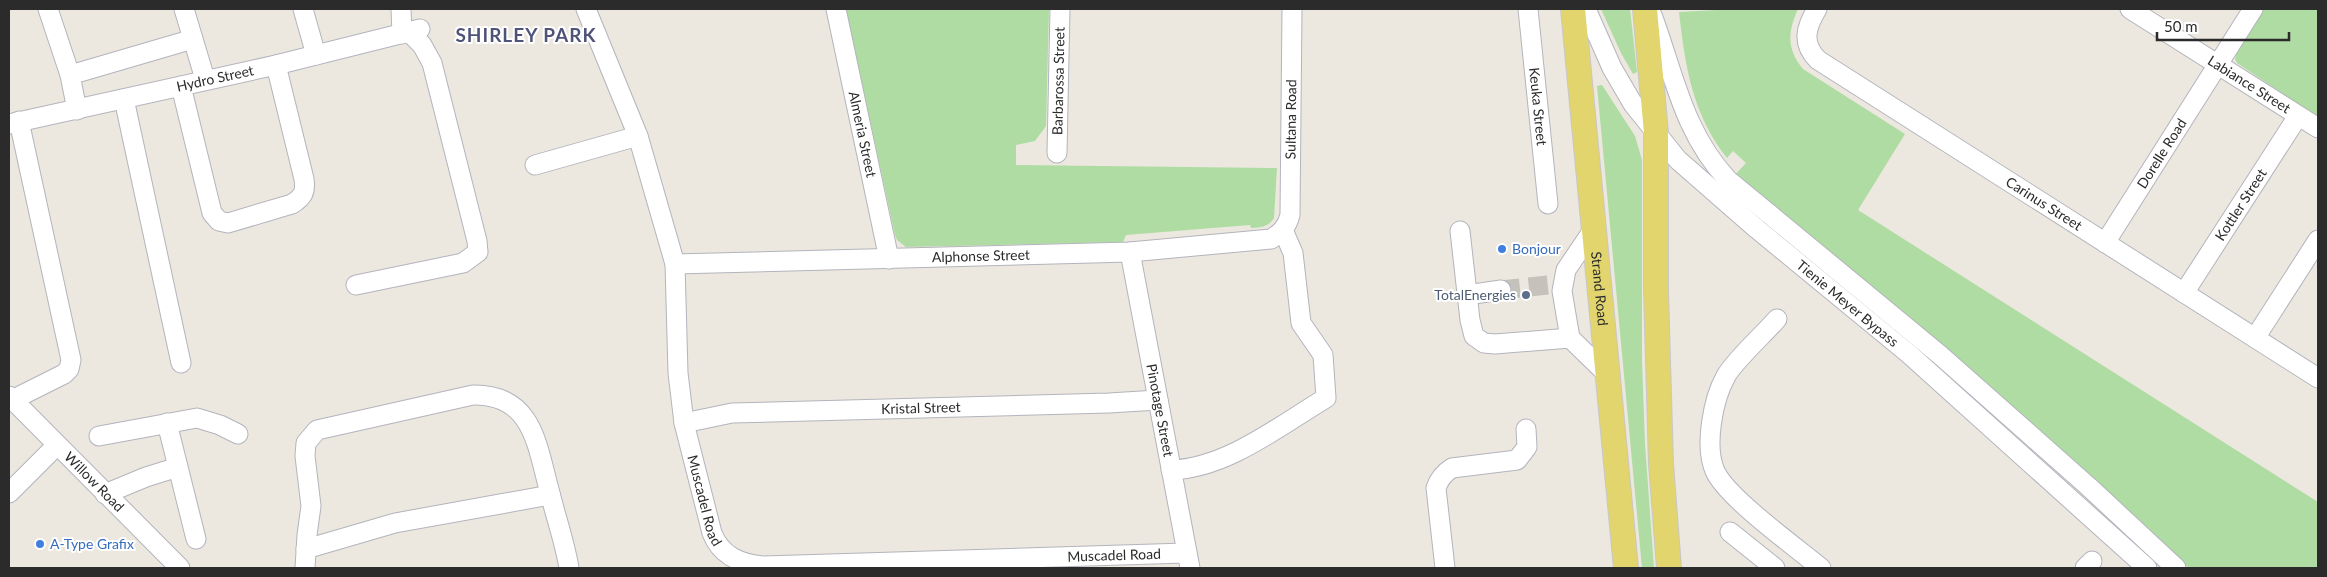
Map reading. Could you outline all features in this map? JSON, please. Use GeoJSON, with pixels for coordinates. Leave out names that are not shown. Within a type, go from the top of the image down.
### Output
{"type":"FeatureCollection","features":[{"type":"Feature","properties":{"kind":"main road","name":"Strand Road"},"geometry":{"type":"LineString","coordinates":[[1573,9],[1626,568]]}},
{"type":"Feature","properties":{"kind":"main road"},"geometry":{"type":"LineString","coordinates":[[1645,9],[1656,134],[1656,290],[1661,464],[1669,568]]}},
{"type":"Feature","properties":{"kind":"street"},"geometry":{"type":"LineString","coordinates":[[48,9],[70,75],[77,110]]}},
{"type":"Feature","properties":{"kind":"street"},"geometry":{"type":"LineString","coordinates":[[184,9],[205,79]]}},
{"type":"Feature","properties":{"kind":"street"},"geometry":{"type":"LineString","coordinates":[[303,9],[316,55]]}},
{"type":"Feature","properties":{"kind":"street"},"geometry":{"type":"LineString","coordinates":[[356,285],[462,263],[478,252],[477,241],[432,63],[422,45],[411,32],[401,9]]}},
{"type":"Feature","properties":{"kind":"street","name":"Muscadel Road"},"geometry":{"type":"LineString","coordinates":[[586,9],[638,136],[675,264],[678,373],[684,423],[716,543],[736,560],[750,565],[773,566],[1188,561]]}},
{"type":"Feature","properties":{"kind":"street","name":"Almeria Street"},"geometry":{"type":"LineString","coordinates":[[836,9],[889,259]]}},
{"type":"Feature","properties":{"kind":"street","name":"Barbarossa Street"},"geometry":{"type":"LineString","coordinates":[[1057,153],[1060,9]]}},
{"type":"Feature","properties":{"kind":"street","name":"Sultana Road"},"geometry":{"type":"LineString","coordinates":[[1283,230],[1288,224],[1290,215],[1292,9]]}},
{"type":"Feature","properties":{"kind":"street","name":"Keuka Street"},"geometry":{"type":"LineString","coordinates":[[1528,9],[1548,204]]}},
{"type":"Feature","properties":{"kind":"street","name":"Tienie Meyer Bypass"},"geometry":{"type":"LineString","coordinates":[[1586,9],[1612,68],[1633,104],[1678,160],[1757,229],[1910,354],[2147,568]]}},
{"type":"Feature","properties":{"kind":"street","name":"Tienie Meyer Bypass"},"geometry":{"type":"LineString","coordinates":[[1650,9],[1682,106],[1694,136],[1707,156],[1728,180],[1940,355],[2089,486],[2176,568]]}},
{"type":"Feature","properties":{"kind":"street","name":"Carinus Street"},"geometry":{"type":"LineString","coordinates":[[1817,9],[1806,34],[1810,50],[1818,60],[2318,378]]}},
{"type":"Feature","properties":{"kind":"street","name":"Labiance Street"},"geometry":{"type":"LineString","coordinates":[[2130,9],[2318,128]]}},
{"type":"Feature","properties":{"kind":"street","name":"Dorelle Road"},"geometry":{"type":"LineString","coordinates":[[2105,243],[2253,9]]}},
{"type":"Feature","properties":{"kind":"street","name":"Hydro Street"},"geometry":{"type":"LineString","coordinates":[[14,123],[205,79],[276,65],[411,32]]}},
{"type":"Feature","properties":{"kind":"street"},"geometry":{"type":"LineString","coordinates":[[70,75],[193,39]]}},
{"type":"Feature","properties":{"kind":"street"},"geometry":{"type":"LineString","coordinates":[[181,86],[212,213],[219,221],[228,223],[292,204],[304,194],[304,179],[276,65]]}},
{"type":"Feature","properties":{"kind":"street"},"geometry":{"type":"LineString","coordinates":[[124,99],[181,363]]}},
{"type":"Feature","properties":{"kind":"street","name":"Kottler Street"},"geometry":{"type":"LineString","coordinates":[[2184,293],[2298,116]]}},
{"type":"Feature","properties":{"kind":"street"},"geometry":{"type":"LineString","coordinates":[[11,398],[64,374],[69,369],[71,360],[14,123]]}},
{"type":"Feature","properties":{"kind":"street"},"geometry":{"type":"LineString","coordinates":[[535,165],[638,136]]}},
{"type":"Feature","properties":{"kind":"street"},"geometry":{"type":"LineString","coordinates":[[1171,470],[1189,469],[1240,450],[1326,398],[1323,356],[1301,323],[1292,253],[1283,230]]}},
{"type":"Feature","properties":{"kind":"street","name":"Alphonse Street"},"geometry":{"type":"LineString","coordinates":[[675,264],[1130,252],[1263,241],[1271,239],[1283,230]]}},
{"type":"Feature","properties":{"kind":"street"},"geometry":{"type":"LineString","coordinates":[[1593,230],[1555,283],[1570,338],[1608,376]]}},
{"type":"Feature","properties":{"kind":"street"},"geometry":{"type":"LineString","coordinates":[[1460,231],[1467,295],[1474,336],[1484,343],[1570,338]]}},
{"type":"Feature","properties":{"kind":"street"},"geometry":{"type":"LineString","coordinates":[[2255,338],[2318,240]]}},
{"type":"Feature","properties":{"kind":"street","name":"Pinotage Street"},"geometry":{"type":"LineString","coordinates":[[1130,252],[1188,561]]}},
{"type":"Feature","properties":{"kind":"street"},"geometry":{"type":"LineString","coordinates":[[1467,295],[1501,290]]}},
{"type":"Feature","properties":{"kind":"street"},"geometry":{"type":"LineString","coordinates":[[1777,319],[1726,375],[1714,408],[1709,450],[1715,472],[1732,493],[1821,568]]}},
{"type":"Feature","properties":{"kind":"street"},"geometry":{"type":"LineString","coordinates":[[306,568],[306,549],[311,506],[305,456],[306,443],[317,430],[473,395],[497,397],[507,402],[524,417],[533,430],[570,568]]}},
{"type":"Feature","properties":{"kind":"street","name":"Willow Road"},"geometry":{"type":"LineString","coordinates":[[11,398],[180,568]]}},
{"type":"Feature","properties":{"kind":"street","name":"Kristal Street"},"geometry":{"type":"LineString","coordinates":[[684,423],[732,413],[1109,404],[1158,400]]}},
{"type":"Feature","properties":{"kind":"street"},"geometry":{"type":"LineString","coordinates":[[99,436],[197,418],[220,425],[238,434]]}},
{"type":"Feature","properties":{"kind":"street"},"geometry":{"type":"LineString","coordinates":[[167,423],[196,539]]}},
{"type":"Feature","properties":{"kind":"street"},"geometry":{"type":"LineString","coordinates":[[1445,568],[1436,488],[1438,482],[1452,468],[1517,460],[1527,447],[1526,429]]}},
{"type":"Feature","properties":{"kind":"street"},"geometry":{"type":"LineString","coordinates":[[9,493],[57,445]]}},
{"type":"Feature","properties":{"kind":"street"},"geometry":{"type":"LineString","coordinates":[[105,494],[146,477],[178,467]]}},
{"type":"Feature","properties":{"kind":"street"},"geometry":{"type":"LineString","coordinates":[[306,549],[395,523],[550,496]]}},
{"type":"Feature","properties":{"kind":"street"},"geometry":{"type":"LineString","coordinates":[[1730,532],[1775,568]]}},
{"type":"Feature","properties":{"kind":"green space"},"geometry":{"type":"Polygon","coordinates":[[[846,9],[1049,9],[1046,126],[1035,141],[1016,145],[1016,165],[1277,168],[1274,218],[1267,225],[1251,228],[1250,225],[1126,235],[1123,242],[906,247],[897,240],[895,235],[846,9]]]}},
{"type":"Feature","properties":{"kind":"green space"},"geometry":{"type":"Polygon","coordinates":[[[1601,9],[1630,9],[1637,72],[1633,74],[1621,53],[1601,9]]]}},
{"type":"Feature","properties":{"kind":"green space"},"geometry":{"type":"Polygon","coordinates":[[[1735,9],[1798,9],[1792,25],[1790,40],[1797,62],[1803,69],[1905,134],[1858,210],[2318,502],[2318,568],[2189,568],[2070,462],[1733,177],[1746,163],[1733,151],[1727,158],[1715,141],[1698,106],[1684,51],[1679,12],[1735,9]]]}},
{"type":"Feature","properties":{"kind":"green space"},"geometry":{"type":"Polygon","coordinates":[[[2264,9],[2318,9],[2318,117],[2237,63],[2235,59],[2237,52],[2264,9]]]}},
{"type":"Feature","properties":{"kind":"green space"},"geometry":{"type":"Polygon","coordinates":[[[1602,85],[1635,136],[1642,160],[1642,360],[1645,444],[1654,568],[1642,568],[1597,86],[1602,85]]]}},
{"type":"Feature","properties":{"kind":"tunnel"},"geometry":{"type":"LineString","coordinates":[[1501,290],[1548,285]]}},
{"type":"Feature","properties":{"kind":"place","name":"Bonjour"},"geometry":{"type":"Point","coordinates":[1502,249]}},
{"type":"Feature","properties":{"kind":"place","name":"TotalEnergies"},"geometry":{"type":"Point","coordinates":[1526,295]}},
{"type":"Feature","properties":{"kind":"place","name":"A-Type Grafix"},"geometry":{"type":"Point","coordinates":[40,544]}},
{"type":"Feature","properties":{"kind":"district","name":"SHIRLEY PARK"},"geometry":{"type":"Point","coordinates":[526,35]}}]}
